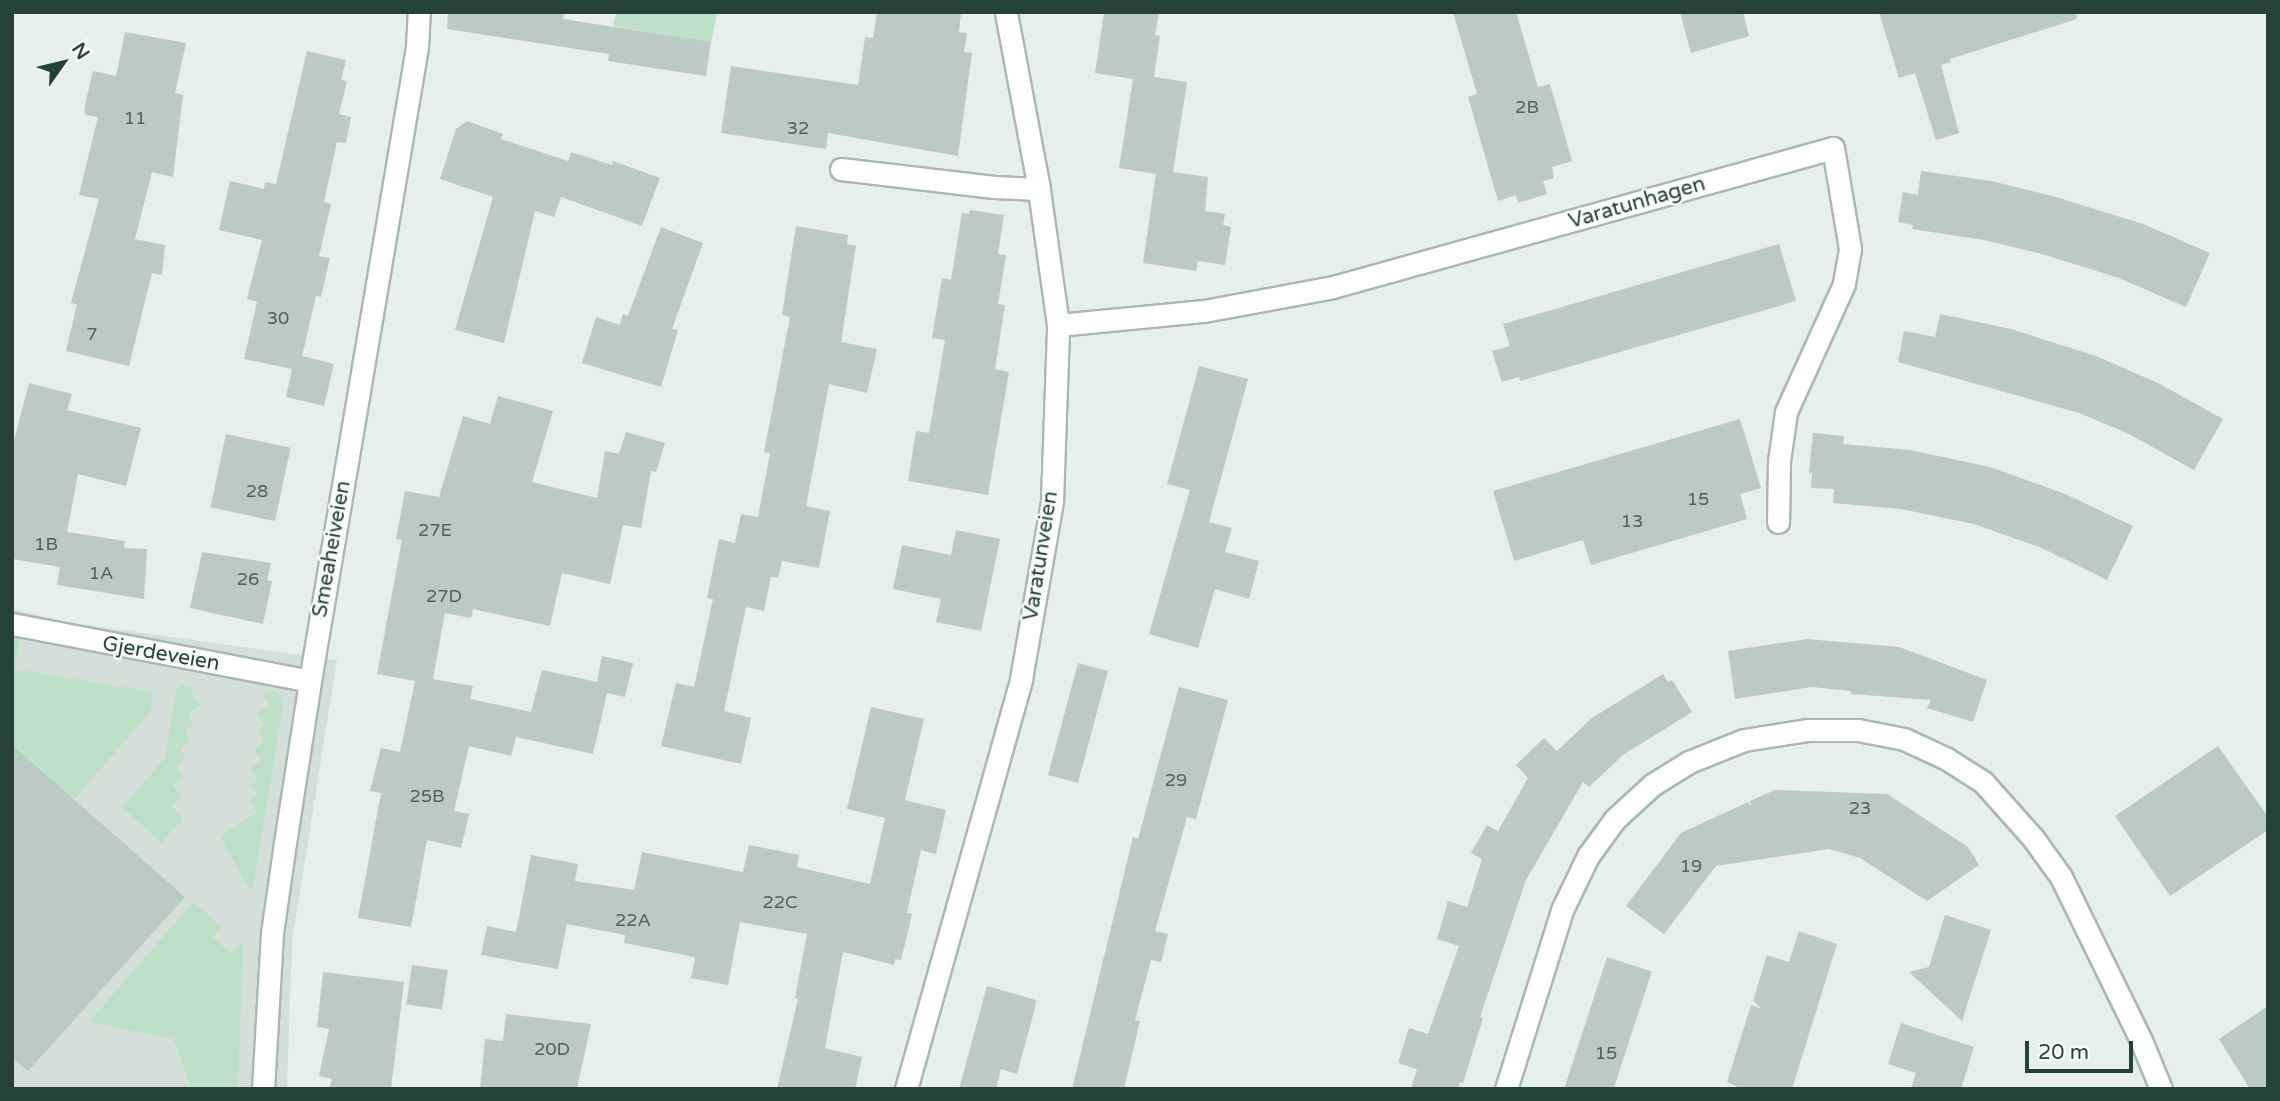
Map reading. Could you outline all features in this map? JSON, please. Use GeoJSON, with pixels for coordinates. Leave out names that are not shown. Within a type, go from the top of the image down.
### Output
{"type":"FeatureCollection","features":[{"type":"Feature","properties":{"kind":"street","name":"Smeaheiveien"},"geometry":{"type":"LineString","coordinates":[[263,1089],[272,933],[310,681],[417,47],[419,12]]}},
{"type":"Feature","properties":{"kind":"street","name":"Varatunveien"},"geometry":{"type":"LineString","coordinates":[[906,1089],[1021,679],[1052,501],[1058,325],[1040,189],[1006,12]]}},
{"type":"Feature","properties":{"kind":"street","name":"Varatunhagen"},"geometry":{"type":"LineString","coordinates":[[1058,325],[1204,311],[1333,288],[1833,148],[1850,249],[1844,284],[1786,412],[1779,461],[1778,522]]}},
{"type":"Feature","properties":{"kind":"street"},"geometry":{"type":"LineString","coordinates":[[841,169],[994,187],[1040,189]]}},
{"type":"Feature","properties":{"kind":"street","name":"Gjerdeveien"},"geometry":{"type":"LineString","coordinates":[[12,624],[310,681]]}},
{"type":"Feature","properties":{"kind":"street"},"geometry":{"type":"LineString","coordinates":[[1506,1089],[1562,910],[1588,856],[1615,819],[1652,785],[1689,762],[1744,740],[1808,730],[1858,730],[1904,739],[1947,759],[1983,782],[2033,838],[2061,877],[2140,1038],[2161,1089]]}},
{"type":"Feature","properties":{"kind":"shaded area"},"geometry":{"type":"Polygon","coordinates":[[[12,609],[63,622],[337,660],[292,942],[287,1089],[12,1089],[12,609]]]}},
{"type":"Feature","properties":{"kind":"green space"},"geometry":{"type":"Polygon","coordinates":[[[616,12],[717,12],[711,43],[613,26],[616,12]]]}},
{"type":"Feature","properties":{"kind":"green space"},"geometry":{"type":"Polygon","coordinates":[[[12,634],[20,637],[15,669],[153,692],[151,711],[74,800],[12,745],[12,634]]]}},
{"type":"Feature","properties":{"kind":"green space"},"geometry":{"type":"Polygon","coordinates":[[[182,684],[194,688],[191,694],[200,705],[188,713],[193,725],[185,731],[189,740],[181,749],[185,758],[177,765],[183,778],[173,785],[181,797],[172,805],[183,819],[161,843],[122,807],[165,758],[176,690],[182,684]]]}},
{"type":"Feature","properties":{"kind":"green space"},"geometry":{"type":"Polygon","coordinates":[[[277,692],[283,700],[282,711],[253,887],[249,889],[220,836],[257,812],[249,800],[257,795],[251,785],[258,779],[250,767],[261,760],[254,749],[265,742],[258,730],[265,725],[257,714],[269,705],[262,693],[277,692]]]}},
{"type":"Feature","properties":{"kind":"green space"},"geometry":{"type":"Polygon","coordinates":[[[193,902],[222,927],[213,937],[231,954],[241,944],[243,946],[238,1089],[192,1089],[173,1039],[89,1022],[193,902]]]}},
{"type":"Feature","properties":{"kind":"building"},"geometry":{"type":"Polygon","coordinates":[[[448,12],[564,12],[563,19],[711,42],[706,76],[608,61],[609,54],[447,29],[448,12]]]}},
{"type":"Feature","properties":{"kind":"building"},"geometry":{"type":"Polygon","coordinates":[[[877,12],[961,12],[959,32],[967,33],[964,52],[972,53],[958,156],[828,133],[826,149],[721,133],[731,66],[858,85],[865,37],[873,38],[877,12]]]}},
{"type":"Feature","properties":{"kind":"building"},"geometry":{"type":"Polygon","coordinates":[[[1104,12],[1159,12],[1155,35],[1160,36],[1154,77],[1187,82],[1173,172],[1208,177],[1205,211],[1225,214],[1223,225],[1231,227],[1225,265],[1198,261],[1196,271],[1143,263],[1156,174],[1119,168],[1133,79],[1095,73],[1104,12]]]}},
{"type":"Feature","properties":{"kind":"building"},"geometry":{"type":"Polygon","coordinates":[[[1453,12],[1516,12],[1538,87],[1550,84],[1572,161],[1552,167],[1554,178],[1543,181],[1547,194],[1518,203],[1516,195],[1498,201],[1468,97],[1477,94],[1453,12]]]}},
{"type":"Feature","properties":{"kind":"building"},"geometry":{"type":"Polygon","coordinates":[[[1680,12],[1743,12],[1749,36],[1691,53],[1680,12]]]}},
{"type":"Feature","properties":{"kind":"building"},"geometry":{"type":"Polygon","coordinates":[[[1879,12],[2076,12],[2077,19],[1950,59],[1951,62],[1941,65],[1959,133],[1936,140],[1915,73],[1899,78],[1879,12]]]}},
{"type":"Feature","properties":{"kind":"building"},"geometry":{"type":"Polygon","coordinates":[[[125,32],[186,43],[175,93],[183,95],[173,177],[152,172],[135,239],[165,245],[162,275],[152,273],[129,366],[66,351],[77,304],[71,303],[99,199],[79,195],[98,117],[86,115],[84,110],[93,71],[116,76],[125,32]]]}},
{"type":"Feature","properties":{"kind":"building"},"geometry":{"type":"Polygon","coordinates":[[[307,51],[346,60],[341,80],[347,81],[339,114],[351,117],[346,143],[337,142],[324,202],[331,204],[319,256],[330,258],[321,297],[316,296],[302,356],[334,364],[324,406],[286,397],[292,369],[244,359],[257,302],[247,299],[262,240],[219,230],[230,181],[264,189],[265,182],[276,184],[307,51]]]}},
{"type":"Feature","properties":{"kind":"building"},"geometry":{"type":"Polygon","coordinates":[[[467,121],[503,134],[501,139],[568,161],[571,152],[612,165],[613,161],[660,178],[642,226],[561,197],[554,217],[535,211],[504,343],[455,330],[493,197],[440,179],[456,129],[467,121]]]}},
{"type":"Feature","properties":{"kind":"building"},"geometry":{"type":"Polygon","coordinates":[[[1921,171],[1991,181],[2056,197],[2143,224],[2210,253],[2186,307],[2119,278],[2042,254],[1984,240],[1912,229],[1913,225],[1898,222],[1903,192],[1918,195],[1921,171]]]}},
{"type":"Feature","properties":{"kind":"building"},"geometry":{"type":"Polygon","coordinates":[[[970,210],[1004,215],[998,254],[1006,255],[998,304],[1005,305],[995,369],[1009,372],[988,495],[908,481],[916,431],[929,433],[945,340],[932,338],[942,278],[951,280],[962,213],[969,214],[970,210]]]}},
{"type":"Feature","properties":{"kind":"building"},"geometry":{"type":"Polygon","coordinates":[[[796,226],[848,235],[847,244],[856,246],[841,342],[877,349],[867,393],[829,384],[806,506],[830,511],[819,568],[782,561],[778,578],[771,577],[764,611],[746,607],[724,711],[751,718],[741,764],[661,746],[676,683],[694,687],[713,599],[707,598],[719,539],[735,543],[741,514],[758,517],[770,453],[764,452],[790,317],[782,315],[796,226]]]}},
{"type":"Feature","properties":{"kind":"building"},"geometry":{"type":"Polygon","coordinates":[[[661,227],[703,243],[672,329],[678,330],[661,387],[582,363],[596,317],[620,325],[623,314],[628,316],[661,227]]]}},
{"type":"Feature","properties":{"kind":"building"},"geometry":{"type":"Polygon","coordinates":[[[1779,244],[1796,301],[1520,381],[1519,377],[1502,382],[1492,351],[1510,346],[1503,324],[1779,244]]]}},
{"type":"Feature","properties":{"kind":"building"},"geometry":{"type":"Polygon","coordinates":[[[1940,314],[2011,329],[2096,356],[2158,383],[2223,419],[2194,470],[2129,434],[2079,413],[1898,362],[1904,331],[1935,337],[1940,314]]]}},
{"type":"Feature","properties":{"kind":"building"},"geometry":{"type":"Polygon","coordinates":[[[1199,366],[1248,379],[1209,522],[1232,528],[1225,552],[1259,561],[1249,599],[1215,589],[1198,648],[1149,634],[1190,490],[1167,484],[1199,366]]]}},
{"type":"Feature","properties":{"kind":"building"},"geometry":{"type":"Polygon","coordinates":[[[29,383],[72,394],[67,410],[141,428],[126,486],[78,474],[67,532],[125,541],[124,548],[147,549],[144,599],[57,585],[60,567],[12,559],[12,448],[29,383]]]}},
{"type":"Feature","properties":{"kind":"building"},"geometry":{"type":"Polygon","coordinates":[[[498,396],[553,411],[532,482],[597,498],[605,451],[619,454],[626,432],[665,443],[656,472],[651,471],[641,528],[623,525],[610,584],[562,573],[550,626],[473,609],[471,618],[445,613],[433,679],[473,686],[470,699],[531,712],[542,670],[597,682],[602,656],[633,663],[625,697],[607,693],[593,754],[516,737],[511,756],[469,746],[454,811],[469,814],[461,848],[427,840],[411,927],[358,918],[381,793],[370,791],[381,748],[400,752],[415,681],[377,674],[402,540],[396,539],[405,491],[439,497],[463,416],[490,424],[498,396]]]}},
{"type":"Feature","properties":{"kind":"building"},"geometry":{"type":"Polygon","coordinates":[[[1740,419],[1761,488],[1740,494],[1747,519],[1591,565],[1583,540],[1514,561],[1493,491],[1740,419]]]}},
{"type":"Feature","properties":{"kind":"building"},"geometry":{"type":"Polygon","coordinates":[[[1813,433],[1844,436],[1843,444],[1910,450],[1990,467],[2065,494],[2133,526],[2107,580],[2042,548],[1974,524],[1901,509],[1833,503],[1834,489],[1811,488],[1812,473],[1809,474],[1813,433]]]}},
{"type":"Feature","properties":{"kind":"building"},"geometry":{"type":"Polygon","coordinates":[[[226,434],[291,448],[275,521],[210,507],[226,434]]]}},
{"type":"Feature","properties":{"kind":"building"},"geometry":{"type":"Polygon","coordinates":[[[956,530],[1000,539],[981,631],[936,622],[941,599],[893,589],[902,545],[951,555],[956,530]]]}},
{"type":"Feature","properties":{"kind":"building"},"geometry":{"type":"Polygon","coordinates":[[[202,552],[271,563],[267,580],[272,581],[263,624],[190,608],[202,552]]]}},
{"type":"Feature","properties":{"kind":"building"},"geometry":{"type":"Polygon","coordinates":[[[1807,639],[1899,647],[1987,680],[1973,722],[1927,708],[1931,700],[1851,694],[1851,691],[1812,687],[1735,699],[1728,651],[1807,639]]]}},
{"type":"Feature","properties":{"kind":"building"},"geometry":{"type":"Polygon","coordinates":[[[1078,663],[1108,671],[1078,783],[1048,775],[1078,663]]]}},
{"type":"Feature","properties":{"kind":"building"},"geometry":{"type":"Polygon","coordinates":[[[1663,674],[1668,682],[1672,680],[1692,712],[1623,755],[1589,787],[1583,782],[1526,880],[1480,1017],[1483,1018],[1463,1083],[1460,1082],[1458,1089],[1411,1089],[1417,1069],[1398,1063],[1409,1028],[1428,1034],[1459,946],[1437,939],[1448,901],[1467,907],[1482,859],[1471,853],[1487,825],[1498,831],[1528,778],[1516,765],[1544,738],[1557,751],[1592,718],[1663,674]]]}},
{"type":"Feature","properties":{"kind":"building"},"geometry":{"type":"Polygon","coordinates":[[[1179,687],[1228,700],[1196,819],[1187,817],[1155,931],[1168,934],[1161,962],[1151,960],[1135,1020],[1140,1021],[1124,1089],[1072,1089],[1133,837],[1138,839],[1179,687]]]}},
{"type":"Feature","properties":{"kind":"building"},"geometry":{"type":"Polygon","coordinates":[[[871,707],[924,719],[905,800],[946,810],[936,854],[921,850],[907,913],[912,914],[901,960],[895,959],[894,965],[843,952],[825,1048],[862,1057],[855,1089],[777,1089],[798,999],[795,998],[807,934],[740,922],[728,985],[691,978],[695,957],[624,943],[625,935],[567,924],[558,969],[481,955],[487,926],[516,932],[531,855],[578,864],[575,881],[634,890],[642,852],[743,872],[749,845],[799,855],[797,867],[870,884],[885,818],[847,809],[871,707]]]}},
{"type":"Feature","properties":{"kind":"building"},"geometry":{"type":"Polygon","coordinates":[[[12,745],[185,897],[28,1071],[12,1058],[12,745]]]}},
{"type":"Feature","properties":{"kind":"building"},"geometry":{"type":"Polygon","coordinates":[[[2218,746],[2268,817],[2268,830],[2170,896],[2115,816],[2218,746]]]}},
{"type":"Feature","properties":{"kind":"building"},"geometry":{"type":"Polygon","coordinates":[[[1775,790],[1887,794],[1968,847],[1979,865],[1927,901],[1860,858],[1829,849],[1716,866],[1664,934],[1626,906],[1681,833],[1748,802],[1751,807],[1750,801],[1775,790]]]}},
{"type":"Feature","properties":{"kind":"building"},"geometry":{"type":"Polygon","coordinates":[[[1945,915],[1991,930],[1962,1021],[1909,972],[1929,967],[1945,915]]]}},
{"type":"Feature","properties":{"kind":"building"},"geometry":{"type":"Polygon","coordinates":[[[1799,931],[1837,944],[1792,1089],[1742,1089],[1727,1082],[1751,1005],[1762,1009],[1753,1001],[1767,955],[1789,962],[1799,931]]]}},
{"type":"Feature","properties":{"kind":"building"},"geometry":{"type":"Polygon","coordinates":[[[1607,957],[1652,972],[1614,1089],[1564,1088],[1607,957]]]}},
{"type":"Feature","properties":{"kind":"building"},"geometry":{"type":"Polygon","coordinates":[[[412,965],[448,970],[442,1010],[406,1005],[412,965]]]}},
{"type":"Feature","properties":{"kind":"building"},"geometry":{"type":"Polygon","coordinates":[[[323,972],[404,982],[391,1089],[329,1089],[332,1079],[319,1076],[329,1029],[317,1027],[323,972]]]}},
{"type":"Feature","properties":{"kind":"building"},"geometry":{"type":"Polygon","coordinates":[[[987,986],[1036,1000],[1035,1008],[1017,1074],[1001,1069],[996,1089],[959,1089],[987,986]]]}},
{"type":"Feature","properties":{"kind":"building"},"geometry":{"type":"Polygon","coordinates":[[[2268,1006],[2268,1089],[2250,1089],[2219,1039],[2268,1006]]]}},
{"type":"Feature","properties":{"kind":"building"},"geometry":{"type":"Polygon","coordinates":[[[506,1014],[591,1024],[577,1089],[480,1089],[485,1039],[503,1041],[506,1014]]]}},
{"type":"Feature","properties":{"kind":"building"},"geometry":{"type":"Polygon","coordinates":[[[1901,1023],[1974,1047],[1961,1089],[1911,1089],[1916,1073],[1888,1064],[1901,1023]]]}}]}
